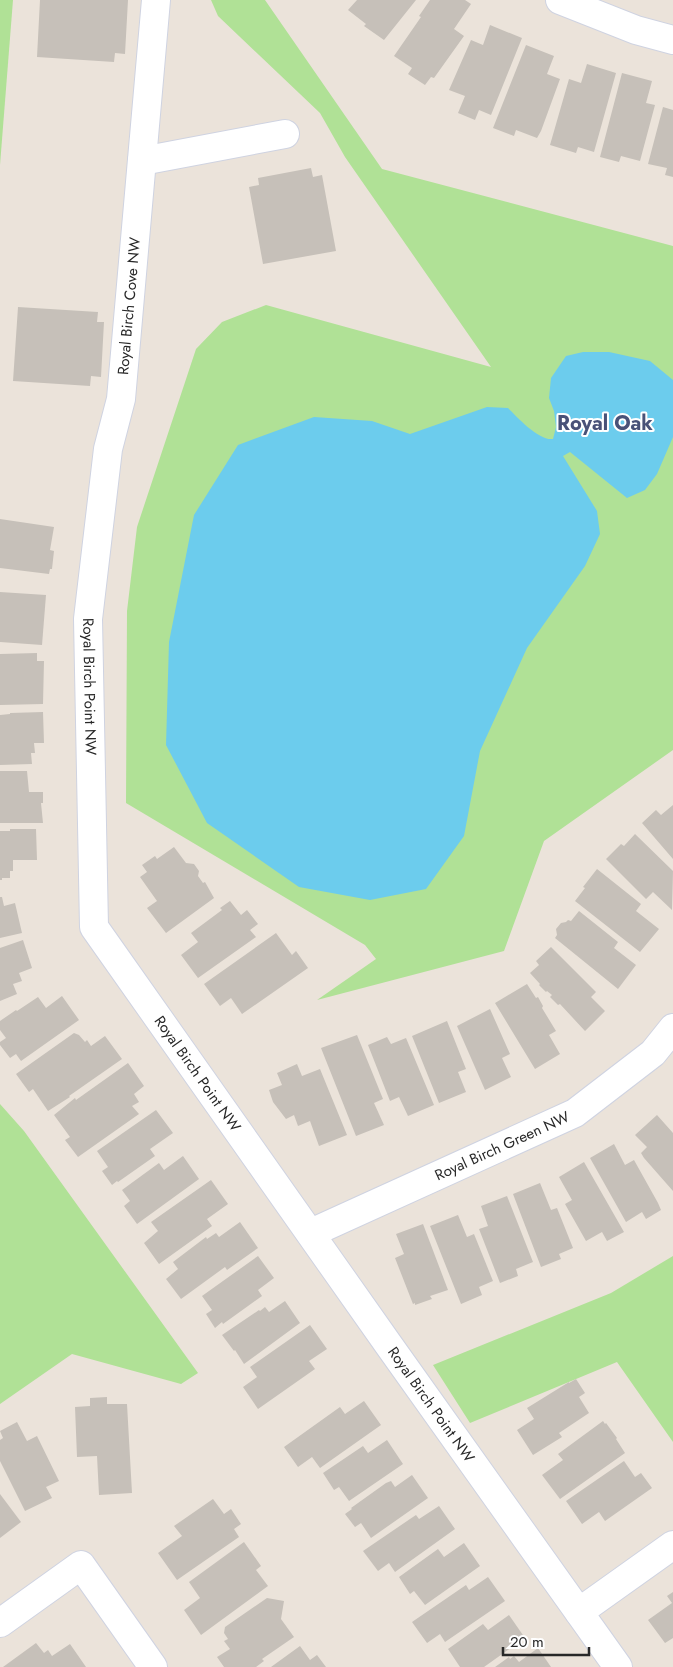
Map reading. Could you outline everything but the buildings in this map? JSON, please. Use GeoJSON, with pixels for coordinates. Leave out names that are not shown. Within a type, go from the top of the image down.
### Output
{"type":"FeatureCollection","features":[{"type":"Feature","properties":{"kind":"street","name":"Royal Birch Cove NW"},"geometry":{"type":"LineString","coordinates":[[108,449],[121,399],[156,0]]}},
{"type":"Feature","properties":{"kind":"street"},"geometry":{"type":"LineString","coordinates":[[560,0],[636,30],[673,40]]}},
{"type":"Feature","properties":{"kind":"street"},"geometry":{"type":"LineString","coordinates":[[142,161],[285,134]]}},
{"type":"Feature","properties":{"kind":"street","name":"Royal Birch Point NW"},"geometry":{"type":"LineString","coordinates":[[108,449],[88,618],[94,927],[618,1667]]}},
{"type":"Feature","properties":{"kind":"street","name":"Royal Birch Green NW"},"geometry":{"type":"LineString","coordinates":[[310,1233],[575,1113],[653,1053],[673,1028]]}},
{"type":"Feature","properties":{"kind":"street"},"geometry":{"type":"LineString","coordinates":[[579,1612],[673,1545]]}},
{"type":"Feature","properties":{"kind":"street"},"geometry":{"type":"LineString","coordinates":[[0,1623],[81,1565],[153,1667]]}},
{"type":"Feature","properties":{"kind":"green space"},"geometry":{"type":"Polygon","coordinates":[[[0,0],[13,0],[0,165],[0,0]]]}},
{"type":"Feature","properties":{"kind":"green space"},"geometry":{"type":"Polygon","coordinates":[[[211,0],[265,0],[382,169],[673,246],[673,750],[544,841],[504,951],[317,1000],[376,959],[365,945],[126,803],[127,611],[137,527],[196,349],[222,322],[266,305],[491,367],[345,157],[320,113],[218,16],[211,0]]]}},
{"type":"Feature","properties":{"kind":"green space"},"geometry":{"type":"Polygon","coordinates":[[[0,1104],[24,1131],[198,1373],[181,1384],[72,1354],[0,1404],[0,1104]]]}},
{"type":"Feature","properties":{"kind":"green space"},"geometry":{"type":"Polygon","coordinates":[[[673,1256],[673,1442],[617,1362],[470,1423],[433,1365],[611,1293],[673,1256]]]}},
{"type":"Feature","properties":{"kind":"water"},"geometry":{"type":"Polygon","coordinates":[[[583,352],[609,352],[650,361],[673,380],[673,437],[657,474],[645,490],[627,498],[570,452],[563,456],[597,511],[600,534],[585,566],[527,648],[480,751],[464,836],[426,889],[370,900],[299,887],[207,823],[166,745],[169,642],[194,515],[238,445],[314,417],[372,421],[410,434],[487,407],[508,408],[535,433],[547,439],[553,439],[556,427],[554,411],[549,398],[551,378],[566,356],[583,352]]]}},
{"type":"Feature","properties":{"kind":"district","name":"Royal Oak"},"geometry":{"type":"Point","coordinates":[605,423]}}]}
